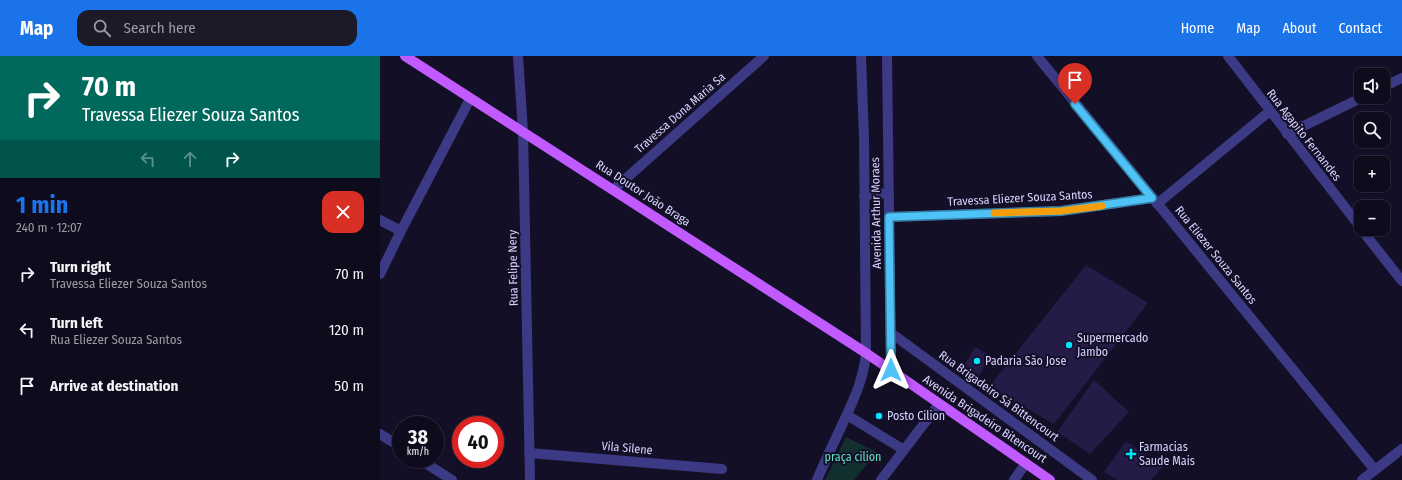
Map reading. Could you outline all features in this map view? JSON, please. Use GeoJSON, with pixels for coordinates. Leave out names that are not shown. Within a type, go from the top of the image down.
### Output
{"type":"FeatureCollection","features":[{"type":"Feature","properties":{"kind":"main road","name":"Rua Doutor João Braga"},"geometry":{"type":"LineString","coordinates":[[405,56],[866,353]]}},
{"type":"Feature","properties":{"kind":"main road","name":"Avenida Brigadeiro Bitencourt"},"geometry":{"type":"LineString","coordinates":[[866,353],[1050,480]]}},
{"type":"Feature","properties":{"kind":"street","name":"Rua Felipe Nery"},"geometry":{"type":"LineString","coordinates":[[518,56],[523,131],[530,480]]}},
{"type":"Feature","properties":{"kind":"street","name":"Travessa Dona Maria Sa"},"geometry":{"type":"LineString","coordinates":[[613,190],[764,56]]}},
{"type":"Feature","properties":{"kind":"street","name":"Avenida Arthur Moraes"},"geometry":{"type":"LineString","coordinates":[[817,480],[847,414],[865,366],[864,138],[861,56]]}},
{"type":"Feature","properties":{"kind":"street","name":"Avenida Arthur Moraes"},"geometry":{"type":"LineString","coordinates":[[887,56],[891,370]]}},
{"type":"Feature","properties":{"kind":"street","name":"Rua Eliezer Souza Santos"},"geometry":{"type":"LineString","coordinates":[[1037,56],[1375,470]]}},
{"type":"Feature","properties":{"kind":"street","name":"Rua Agapito Fernandes"},"geometry":{"type":"LineString","coordinates":[[1228,56],[1354,220]]}},
{"type":"Feature","properties":{"kind":"street"},"geometry":{"type":"LineString","coordinates":[[1390,84],[1402,78]]}},
{"type":"Feature","properties":{"kind":"street"},"geometry":{"type":"LineString","coordinates":[[380,274],[470,98]]}},
{"type":"Feature","properties":{"kind":"street"},"geometry":{"type":"LineString","coordinates":[[1287,134],[1354,101]]}},
{"type":"Feature","properties":{"kind":"street"},"geometry":{"type":"LineString","coordinates":[[1155,201],[1270,111]]}},
{"type":"Feature","properties":{"kind":"street"},"geometry":{"type":"LineString","coordinates":[[864,195],[889,193]]}},
{"type":"Feature","properties":{"kind":"street","name":"Travessa Eliezer Souza Santos"},"geometry":{"type":"LineString","coordinates":[[889,217],[1061,211],[1155,201]]}},
{"type":"Feature","properties":{"kind":"street"},"geometry":{"type":"LineString","coordinates":[[380,220],[401,231]]}},
{"type":"Feature","properties":{"kind":"street","name":"Rua Agapito Fernandes"},"geometry":{"type":"LineString","coordinates":[[1367,236],[1402,281]]}},
{"type":"Feature","properties":{"kind":"street","name":"Rua Brigadeiro Sá Bittencourt"},"geometry":{"type":"LineString","coordinates":[[891,333],[1092,480]]}},
{"type":"Feature","properties":{"kind":"street"},"geometry":{"type":"LineString","coordinates":[[881,480],[939,404]]}},
{"type":"Feature","properties":{"kind":"street"},"geometry":{"type":"LineString","coordinates":[[847,414],[904,450]]}},
{"type":"Feature","properties":{"kind":"street"},"geometry":{"type":"LineString","coordinates":[[380,434],[392,441]]}},
{"type":"Feature","properties":{"kind":"street"},"geometry":{"type":"LineString","coordinates":[[1362,480],[1402,449]]}},
{"type":"Feature","properties":{"kind":"street","name":"Vila Silene"},"geometry":{"type":"LineString","coordinates":[[529,454],[722,469]]}},
{"type":"Feature","properties":{"kind":"street"},"geometry":{"type":"LineString","coordinates":[[1014,480],[1026,463]]}},
{"type":"Feature","properties":{"kind":"street"},"geometry":{"type":"LineString","coordinates":[[433,468],[452,480]]}},
{"type":"Feature","properties":{"kind":"green space","name":"praça cilion"},"geometry":{"type":"Polygon","coordinates":[[[846,437],[877,452],[854,480],[825,480],[846,437]]]}},
{"type":"Feature","properties":{"kind":"building","name":"Supermercado Jambo"},"geometry":{"type":"Polygon","coordinates":[[[1086,265],[1148,303],[1054,424],[989,387],[1086,265]]]}},
{"type":"Feature","properties":{"kind":"building","name":"Padaria São Jose"},"geometry":{"type":"Polygon","coordinates":[[[975,347],[991,356],[979,376],[963,367],[975,347]]]}},
{"type":"Feature","properties":{"kind":"building"},"geometry":{"type":"Polygon","coordinates":[[[1094,380],[1129,412],[1090,454],[1057,432],[1094,380]]]}},
{"type":"Feature","properties":{"kind":"building","name":"Farmacias Saude Mais"},"geometry":{"type":"Polygon","coordinates":[[[1126,441],[1163,467],[1151,480],[1117,480],[1104,472],[1126,441]]]}},
{"type":"Feature","properties":{"kind":"slow traffic"},"geometry":{"type":"LineString","coordinates":[[994,213],[1061,211],[1102,206]]}},
{"type":"Feature","properties":{"kind":"place","name":"Supermercado Jambo"},"geometry":{"type":"Point","coordinates":[1069,345]}},
{"type":"Feature","properties":{"kind":"place","name":"Padaria São Jose"},"geometry":{"type":"Point","coordinates":[977,361]}},
{"type":"Feature","properties":{"kind":"place","name":"Posto Cilion"},"geometry":{"type":"Point","coordinates":[879,416]}},
{"type":"Feature","properties":{"kind":"place","name":"Farmacias Saude Mais"},"geometry":{"type":"Point","coordinates":[1131,454]}},
{"type":"Feature","properties":{"kind":"route"},"geometry":{"type":"LineString","coordinates":[[891,370],[889,217],[1061,211],[1152,198],[1075,104]]}}]}
